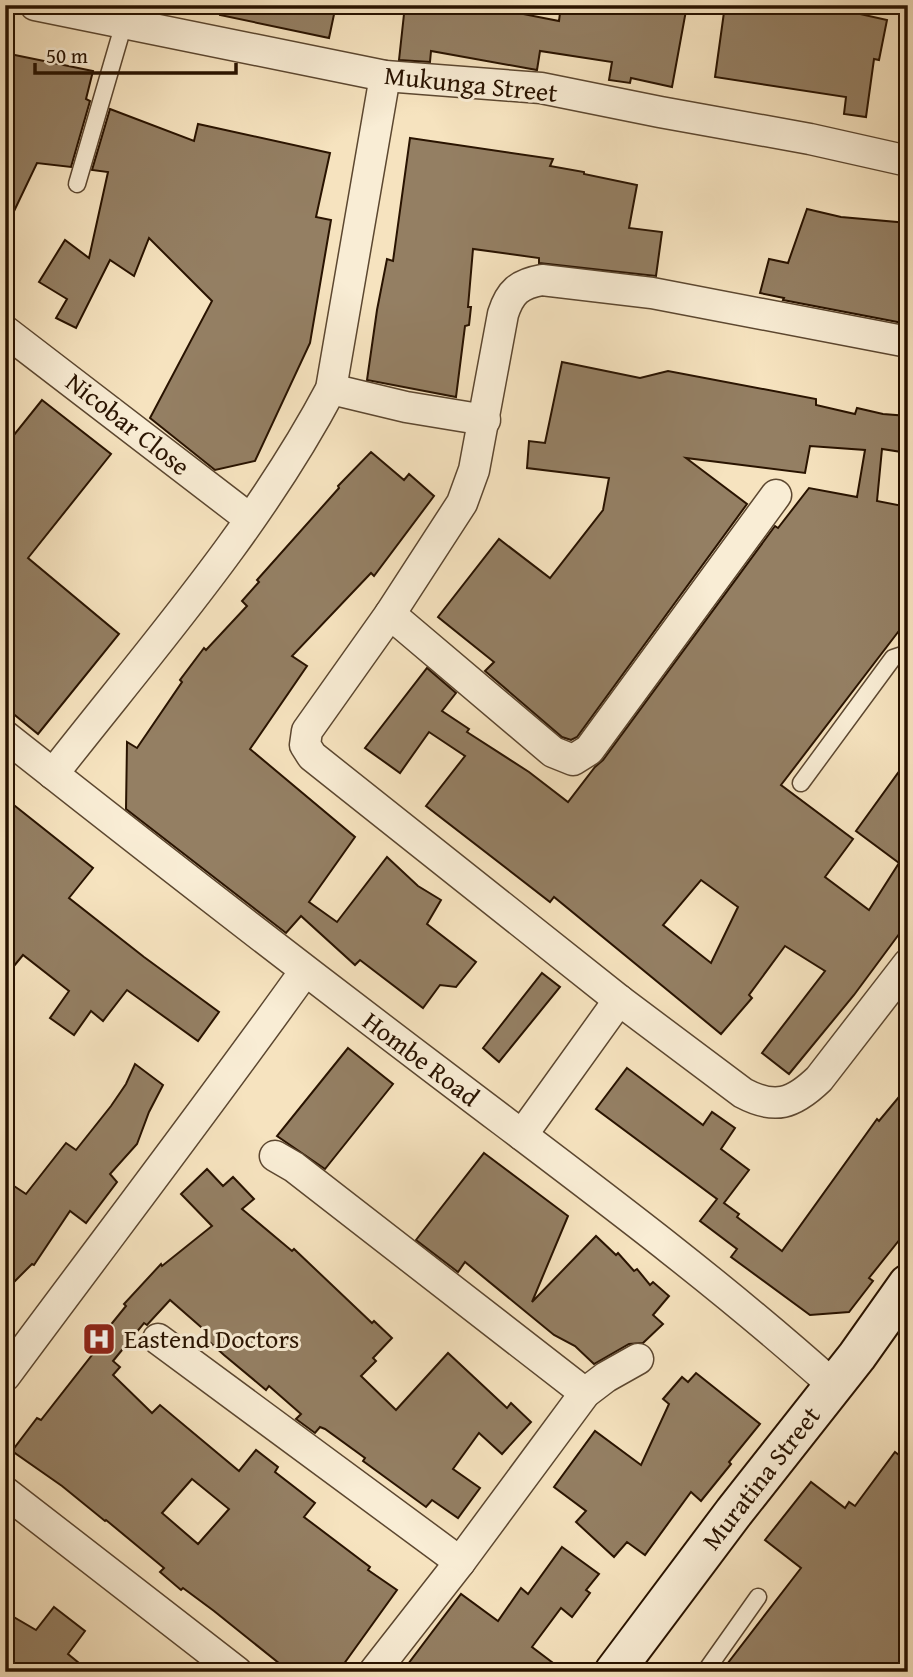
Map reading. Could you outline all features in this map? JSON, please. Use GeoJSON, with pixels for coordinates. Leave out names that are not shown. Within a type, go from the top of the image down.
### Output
{"type":"FeatureCollection","features":[{"type":"Feature","properties":{"kind":"main road","name":"Muratina Street"},"geometry":{"type":"LineString","coordinates":[[623,1669],[734,1512],[908,1284]]}},
{"type":"Feature","properties":{"kind":"street","name":"Mukunga Street"},"geometry":{"type":"LineString","coordinates":[[35,5],[384,76],[541,88],[660,113],[810,139],[908,161]]}},
{"type":"Feature","properties":{"kind":"street"},"geometry":{"type":"LineString","coordinates":[[53,774],[250,519],[314,421],[331,389],[384,76]]}},
{"type":"Feature","properties":{"kind":"street"},"geometry":{"type":"LineString","coordinates":[[908,342],[652,293],[542,280],[525,283],[513,291],[503,314],[485,420],[474,470],[462,503],[390,614],[307,731],[305,745],[312,756],[619,1000],[743,1093],[760,1102],[779,1103],[794,1098],[819,1079],[908,964]]}},
{"type":"Feature","properties":{"kind":"street","name":"Nicobar Close"},"geometry":{"type":"LineString","coordinates":[[5,331],[250,519]]}},
{"type":"Feature","properties":{"kind":"street"},"geometry":{"type":"LineString","coordinates":[[331,389],[406,407],[485,420]]}},
{"type":"Feature","properties":{"kind":"street"},"geometry":{"type":"LineString","coordinates":[[390,614],[553,752],[573,760],[589,750],[776,495]]}},
{"type":"Feature","properties":{"kind":"street","name":"Hombe Road"},"geometry":{"type":"LineString","coordinates":[[5,736],[305,971],[522,1135],[772,1330],[833,1385]]}},
{"type":"Feature","properties":{"kind":"street"},"geometry":{"type":"LineString","coordinates":[[5,1376],[145,1186],[230,1077],[305,971]]}},
{"type":"Feature","properties":{"kind":"street"},"geometry":{"type":"LineString","coordinates":[[522,1135],[619,1000]]}},
{"type":"Feature","properties":{"kind":"street"},"geometry":{"type":"LineString","coordinates":[[275,1156],[294,1167],[586,1393]]}},
{"type":"Feature","properties":{"kind":"street"},"geometry":{"type":"LineString","coordinates":[[158,1339],[460,1562]]}},
{"type":"Feature","properties":{"kind":"street"},"geometry":{"type":"LineString","coordinates":[[374,1672],[586,1393],[606,1377],[638,1359]]}},
{"type":"Feature","properties":{"kind":"street"},"geometry":{"type":"LineString","coordinates":[[5,1492],[237,1672]]}},
{"type":"Feature","properties":{"kind":"lane"},"geometry":{"type":"LineString","coordinates":[[77,184],[124,23]]}},
{"type":"Feature","properties":{"kind":"lane"},"geometry":{"type":"LineString","coordinates":[[801,783],[893,658],[908,653]]}},
{"type":"Feature","properties":{"kind":"lane"},"geometry":{"type":"LineString","coordinates":[[705,1672],[758,1597]]}},
{"type":"Feature","properties":{"kind":"building"},"geometry":{"type":"Polygon","coordinates":[[[221,5],[336,5],[329,38],[220,15],[221,5]]]}},
{"type":"Feature","properties":{"kind":"building"},"geometry":{"type":"Polygon","coordinates":[[[405,5],[504,5],[503,10],[559,21],[561,5],[687,5],[672,87],[631,78],[630,83],[609,80],[612,62],[540,51],[537,70],[431,51],[430,62],[399,60],[405,5]]]}},
{"type":"Feature","properties":{"kind":"building"},"geometry":{"type":"Polygon","coordinates":[[[725,5],[833,5],[833,8],[887,20],[879,60],[874,59],[866,117],[844,114],[846,97],[715,77],[725,5]]]}},
{"type":"Feature","properties":{"kind":"building"},"geometry":{"type":"Polygon","coordinates":[[[5,53],[93,71],[86,99],[90,101],[71,167],[37,163],[5,230],[5,53]]]}},
{"type":"Feature","properties":{"kind":"building"},"geometry":{"type":"Polygon","coordinates":[[[110,109],[194,141],[198,124],[330,153],[316,217],[331,220],[310,343],[255,461],[215,470],[150,418],[212,301],[149,238],[134,276],[110,260],[76,328],[56,318],[67,299],[39,282],[65,240],[89,258],[108,172],[92,170],[110,109]]]}},
{"type":"Feature","properties":{"kind":"building"},"geometry":{"type":"Polygon","coordinates":[[[410,138],[553,159],[550,166],[637,185],[629,228],[662,232],[656,276],[539,263],[539,258],[473,249],[469,325],[465,326],[456,397],[367,380],[387,259],[393,261],[410,138]]]}},
{"type":"Feature","properties":{"kind":"building"},"geometry":{"type":"Polygon","coordinates":[[[807,209],[841,217],[908,223],[908,324],[783,300],[784,298],[760,293],[769,259],[788,263],[807,209]]]}},
{"type":"Feature","properties":{"kind":"building"},"geometry":{"type":"Polygon","coordinates":[[[562,362],[640,378],[668,371],[816,399],[816,405],[855,414],[857,408],[908,416],[908,453],[882,449],[877,501],[908,507],[908,619],[781,785],[853,839],[825,877],[869,910],[899,863],[856,831],[908,759],[908,922],[854,995],[789,1074],[762,1053],[825,971],[785,946],[749,995],[752,998],[721,1034],[554,897],[550,902],[426,806],[465,756],[429,732],[400,773],[365,748],[427,668],[456,693],[442,711],[469,729],[467,732],[529,772],[568,802],[603,760],[775,526],[778,528],[809,488],[857,497],[865,450],[810,446],[805,473],[686,458],[747,504],[577,737],[571,740],[562,737],[485,671],[494,662],[438,617],[499,539],[550,578],[603,510],[609,478],[527,468],[529,441],[545,443],[562,362]],[[701,880],[663,925],[711,963],[738,907],[701,880]]]}},
{"type":"Feature","properties":{"kind":"building"},"geometry":{"type":"Polygon","coordinates":[[[42,400],[111,454],[28,558],[119,634],[38,734],[5,707],[5,446],[42,400]]]}},
{"type":"Feature","properties":{"kind":"building"},"geometry":{"type":"Polygon","coordinates":[[[371,452],[404,480],[409,474],[434,496],[374,576],[371,573],[292,656],[307,666],[250,749],[355,837],[309,902],[337,922],[387,857],[418,886],[441,900],[427,924],[476,962],[456,987],[440,985],[423,1008],[360,960],[355,965],[301,916],[286,933],[126,809],[127,742],[137,748],[182,682],[180,680],[204,648],[206,650],[247,606],[242,601],[259,582],[257,580],[371,452]]]}},
{"type":"Feature","properties":{"kind":"building"},"geometry":{"type":"Polygon","coordinates":[[[5,798],[93,868],[69,898],[219,1012],[198,1041],[127,990],[103,1021],[91,1011],[74,1035],[50,1018],[69,991],[23,955],[5,977],[5,798]]]}},
{"type":"Feature","properties":{"kind":"building"},"geometry":{"type":"Polygon","coordinates":[[[542,973],[560,987],[499,1062],[483,1048],[542,973]]]}},
{"type":"Feature","properties":{"kind":"building"},"geometry":{"type":"Polygon","coordinates":[[[348,1048],[393,1084],[325,1169],[277,1136],[348,1048]]]}},
{"type":"Feature","properties":{"kind":"building"},"geometry":{"type":"Polygon","coordinates":[[[135,1064],[163,1085],[137,1144],[110,1174],[117,1182],[86,1223],[70,1211],[34,1265],[5,1291],[5,1180],[26,1194],[66,1143],[76,1150],[111,1106],[126,1084],[135,1064]]]}},
{"type":"Feature","properties":{"kind":"building"},"geometry":{"type":"Polygon","coordinates":[[[627,1068],[703,1125],[712,1112],[735,1128],[721,1149],[749,1170],[724,1203],[739,1214],[737,1217],[782,1251],[877,1119],[879,1121],[908,1086],[908,1229],[869,1278],[873,1281],[849,1312],[810,1315],[731,1257],[737,1249],[700,1221],[717,1199],[596,1109],[627,1068]]]}},
{"type":"Feature","properties":{"kind":"building"},"geometry":{"type":"Polygon","coordinates":[[[484,1153],[568,1216],[532,1302],[596,1236],[616,1255],[618,1253],[634,1271],[637,1269],[650,1285],[653,1282],[669,1296],[653,1315],[663,1324],[643,1343],[629,1344],[594,1364],[575,1346],[554,1335],[465,1262],[458,1272],[416,1240],[484,1153]]]}},
{"type":"Feature","properties":{"kind":"building"},"geometry":{"type":"Polygon","coordinates":[[[207,1169],[223,1186],[233,1177],[254,1199],[242,1209],[292,1251],[294,1249],[372,1323],[374,1321],[392,1338],[373,1358],[376,1361],[361,1376],[396,1410],[448,1353],[507,1408],[511,1403],[531,1422],[502,1454],[479,1433],[453,1469],[480,1488],[458,1518],[432,1500],[426,1507],[363,1461],[365,1458],[325,1429],[320,1427],[315,1433],[296,1419],[301,1414],[269,1386],[266,1390],[224,1355],[205,1338],[209,1334],[170,1300],[147,1325],[144,1323],[113,1361],[120,1367],[113,1375],[152,1413],[160,1405],[239,1471],[256,1450],[278,1467],[275,1472],[315,1503],[304,1517],[370,1567],[368,1570],[397,1590],[338,1672],[290,1672],[214,1611],[183,1588],[181,1590],[160,1572],[164,1568],[106,1520],[12,1451],[37,1418],[41,1420],[99,1346],[96,1343],[126,1306],[124,1304],[161,1264],[162,1266],[212,1226],[181,1194],[207,1169]],[[192,1479],[162,1513],[198,1544],[229,1509],[192,1479]]]}},
{"type":"Feature","properties":{"kind":"building"},"geometry":{"type":"Polygon","coordinates":[[[696,1373],[760,1424],[701,1501],[691,1492],[645,1555],[627,1542],[614,1557],[576,1522],[586,1511],[554,1487],[595,1431],[641,1465],[669,1404],[663,1399],[682,1377],[688,1382],[696,1373]]]}},
{"type":"Feature","properties":{"kind":"building"},"geometry":{"type":"Polygon","coordinates":[[[895,1452],[908,1462],[908,1651],[893,1672],[721,1672],[801,1568],[765,1540],[811,1482],[845,1508],[849,1502],[855,1506],[895,1452]]]}},
{"type":"Feature","properties":{"kind":"building"},"geometry":{"type":"Polygon","coordinates":[[[562,1547],[599,1574],[586,1590],[590,1593],[572,1617],[561,1608],[532,1647],[565,1672],[402,1672],[461,1594],[498,1621],[521,1588],[528,1594],[562,1547]]]}},
{"type":"Feature","properties":{"kind":"building"},"geometry":{"type":"Polygon","coordinates":[[[54,1607],[85,1631],[68,1654],[90,1672],[5,1672],[5,1612],[36,1630],[54,1607]]]}},
{"type":"Feature","properties":{"kind":"place","name":"Eastend Doctors"},"geometry":{"type":"Point","coordinates":[99,1339]}}]}
